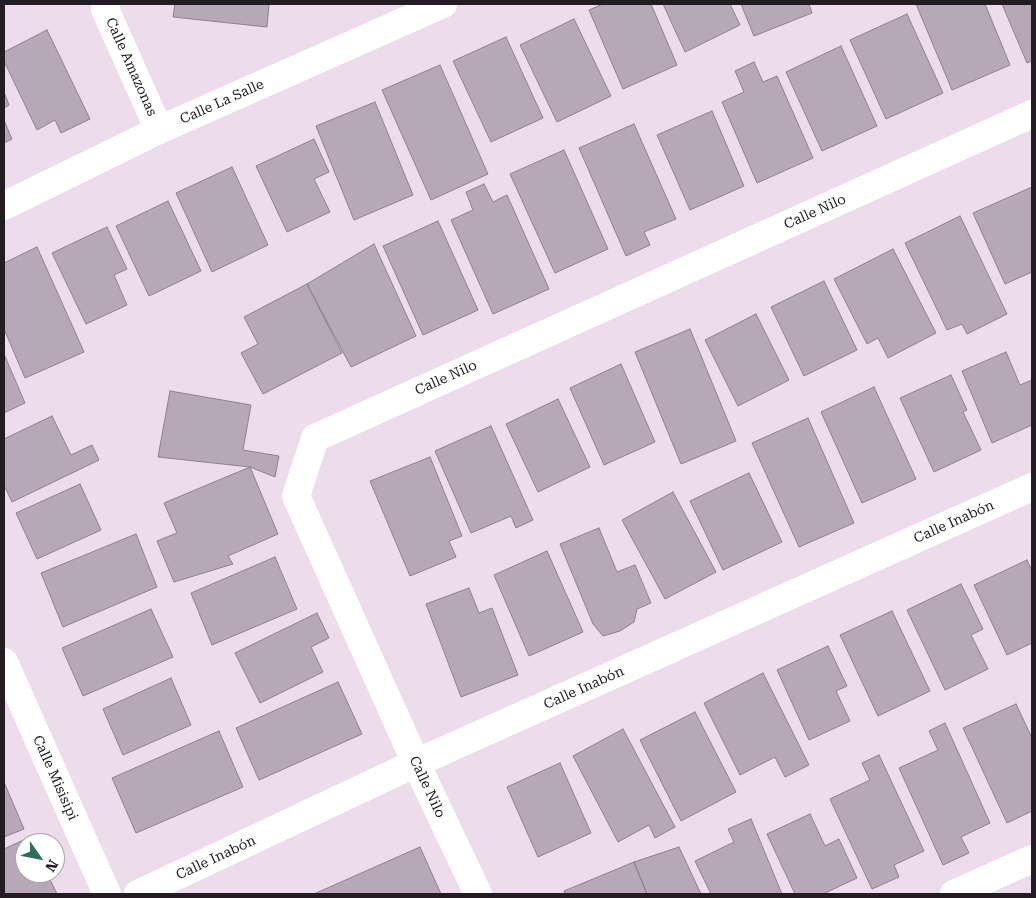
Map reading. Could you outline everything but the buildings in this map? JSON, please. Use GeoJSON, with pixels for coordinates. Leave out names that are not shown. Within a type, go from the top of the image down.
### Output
{"type":"FeatureCollection","features":[{"type":"Feature","properties":{"kind":"street","name":"Calle Amazonas"},"geometry":{"type":"LineString","coordinates":[[106,4],[105,9],[159,130]]}},
{"type":"Feature","properties":{"kind":"street","name":"Calle La Salle"},"geometry":{"type":"LineString","coordinates":[[4,206],[159,130],[443,4]]}},
{"type":"Feature","properties":{"kind":"street","name":"Calle Nilo"},"geometry":{"type":"LineString","coordinates":[[478,894],[416,764],[296,496],[315,438],[1032,114]]}},
{"type":"Feature","properties":{"kind":"street","name":"Calle Inabón"},"geometry":{"type":"LineString","coordinates":[[138,894],[416,764],[1032,487]]}},
{"type":"Feature","properties":{"kind":"street","name":"Calle Misisipi"},"geometry":{"type":"LineString","coordinates":[[4,662],[107,894]]}},
{"type":"Feature","properties":{"kind":"street"},"geometry":{"type":"LineString","coordinates":[[954,894],[1032,859]]}}]}
